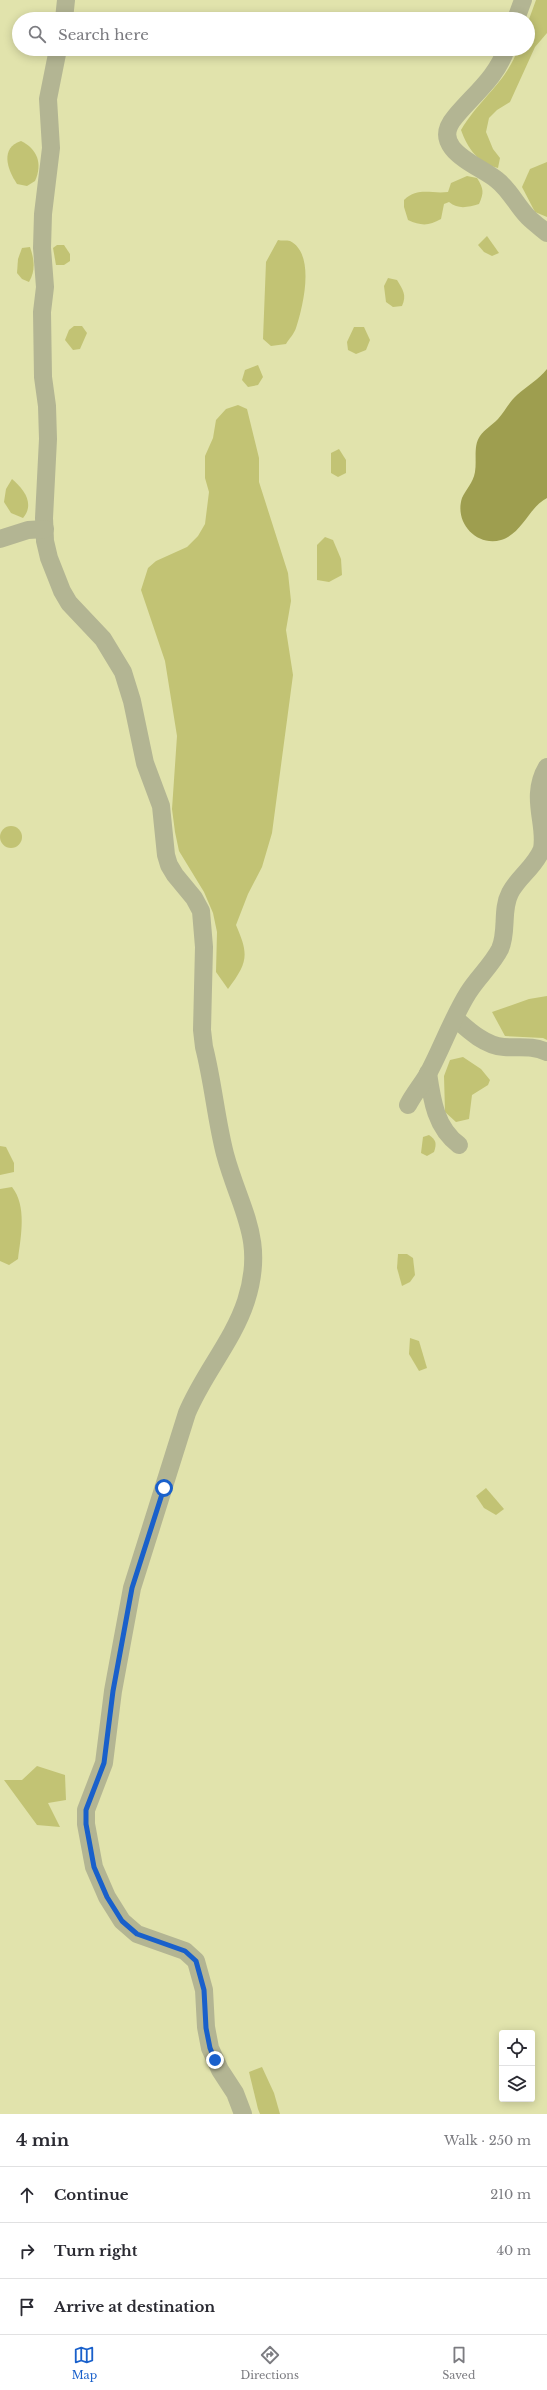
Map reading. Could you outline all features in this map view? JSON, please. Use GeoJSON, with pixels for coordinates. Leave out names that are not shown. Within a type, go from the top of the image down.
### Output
{"type":"FeatureCollection","features":[{"type":"Feature","properties":{"kind":"lane"},"geometry":{"type":"LineString","coordinates":[[65,12],[66,0]]}},
{"type":"Feature","properties":{"kind":"lane"},"geometry":{"type":"LineString","coordinates":[[519,12],[523,0]]}},
{"type":"Feature","properties":{"kind":"lane"},"geometry":{"type":"LineString","coordinates":[[57,56],[48,99],[51,148],[43,214],[42,248],[45,287],[42,312],[43,377],[47,406],[48,439],[45,529],[49,558],[62,591],[69,603],[103,639],[123,672],[132,701],[145,763],[161,806],[167,860],[175,875],[188,889],[201,911],[204,947],[202,1030],[204,1047],[225,1154],[250,1225],[253,1243],[251,1282],[246,1301],[226,1344],[196,1391],[187,1413],[132,1588],[113,1691],[104,1763],[86,1810],[87,1836],[94,1867],[107,1897],[122,1921],[137,1934],[185,1951],[196,1961],[204,1990],[206,2028],[210,2048],[220,2070],[237,2098],[243,2114]]}},
{"type":"Feature","properties":{"kind":"lane"},"geometry":{"type":"LineString","coordinates":[[502,56],[489,81],[454,118],[449,126],[449,141],[460,156],[498,180],[529,218],[547,233]]}},
{"type":"Feature","properties":{"kind":"lane"},"geometry":{"type":"LineString","coordinates":[[0,539],[28,530],[45,529]]}},
{"type":"Feature","properties":{"kind":"lane"},"geometry":{"type":"LineString","coordinates":[[408,1105],[428,1073],[456,1019],[466,995],[500,948],[506,927],[506,905],[511,892],[517,880],[532,865],[542,849],[544,840],[539,794],[540,783],[547,766]]}},
{"type":"Feature","properties":{"kind":"lane"},"geometry":{"type":"LineString","coordinates":[[456,1019],[475,1035],[494,1045],[532,1047],[547,1052]]}},
{"type":"Feature","properties":{"kind":"lane"},"geometry":{"type":"LineString","coordinates":[[428,1073],[434,1103],[442,1128],[449,1138],[459,1145]]}},
{"type":"Feature","properties":{"kind":"green space"},"geometry":{"type":"Polygon","coordinates":[[[0,0],[547,0],[547,2114],[0,2114],[0,0]]]}},
{"type":"Feature","properties":{"kind":"shaded area"},"geometry":{"type":"Polygon","coordinates":[[[536,0],[547,0],[547,33],[535,47],[535,12],[532,12],[536,0]]]}},
{"type":"Feature","properties":{"kind":"shaded area"},"geometry":{"type":"Polygon","coordinates":[[[515,56],[531,56],[510,102],[497,110],[489,118],[486,132],[493,149],[500,158],[498,168],[479,159],[467,143],[461,130],[468,119],[499,82],[515,56]]]}},
{"type":"Feature","properties":{"kind":"shaded area"},"geometry":{"type":"Polygon","coordinates":[[[21,141],[27,144],[35,152],[38,163],[35,181],[27,186],[17,184],[10,172],[7,160],[10,149],[14,144],[21,141]]]}},
{"type":"Feature","properties":{"kind":"shaded area"},"geometry":{"type":"Polygon","coordinates":[[[547,162],[547,217],[535,212],[522,187],[530,169],[547,162]]]}},
{"type":"Feature","properties":{"kind":"shaded area"},"geometry":{"type":"Polygon","coordinates":[[[467,176],[477,178],[481,185],[482,197],[479,204],[460,207],[449,202],[444,204],[441,219],[437,221],[425,224],[408,220],[404,207],[404,200],[409,196],[419,192],[448,192],[451,183],[467,176]]]}},
{"type":"Feature","properties":{"kind":"shaded area"},"geometry":{"type":"Polygon","coordinates":[[[487,236],[499,253],[492,256],[484,252],[478,245],[487,236]]]}},
{"type":"Feature","properties":{"kind":"shaded area"},"geometry":{"type":"Polygon","coordinates":[[[278,240],[290,241],[298,248],[303,257],[305,282],[302,307],[294,332],[286,344],[271,346],[263,339],[266,262],[278,240]]]}},
{"type":"Feature","properties":{"kind":"shaded area"},"geometry":{"type":"Polygon","coordinates":[[[57,245],[64,245],[70,254],[70,261],[64,265],[56,265],[53,248],[57,245]]]}},
{"type":"Feature","properties":{"kind":"shaded area"},"geometry":{"type":"Polygon","coordinates":[[[30,247],[34,264],[33,273],[29,282],[22,279],[17,273],[18,259],[22,248],[30,247]]]}},
{"type":"Feature","properties":{"kind":"shaded area"},"geometry":{"type":"Polygon","coordinates":[[[388,278],[397,280],[403,290],[404,299],[402,306],[393,307],[386,302],[384,286],[388,278]]]}},
{"type":"Feature","properties":{"kind":"shaded area"},"geometry":{"type":"Polygon","coordinates":[[[74,326],[82,326],[87,333],[80,349],[73,350],[65,340],[69,330],[74,326]]]}},
{"type":"Feature","properties":{"kind":"shaded area"},"geometry":{"type":"Polygon","coordinates":[[[354,327],[364,327],[370,340],[366,350],[356,354],[348,350],[347,342],[354,327]]]}},
{"type":"Feature","properties":{"kind":"shaded area"},"geometry":{"type":"Polygon","coordinates":[[[258,365],[263,377],[258,385],[248,387],[242,380],[245,370],[258,365]]]}},
{"type":"Feature","properties":{"kind":"shaded area"},"geometry":{"type":"Polygon","coordinates":[[[547,369],[547,498],[540,502],[509,537],[501,540],[484,540],[476,536],[464,524],[460,507],[462,498],[474,476],[478,440],[484,431],[498,419],[514,398],[547,369]]]}},
{"type":"Feature","properties":{"kind":"shaded area"},"geometry":{"type":"Polygon","coordinates":[[[238,405],[247,409],[259,458],[259,482],[288,573],[291,601],[286,630],[293,675],[272,833],[262,867],[248,894],[236,925],[243,944],[244,958],[240,972],[228,989],[216,972],[217,932],[213,913],[204,892],[179,851],[172,809],[177,736],[165,661],[141,590],[148,568],[156,561],[187,547],[198,536],[205,524],[209,492],[205,478],[205,456],[213,438],[216,420],[226,409],[238,405]]]}},
{"type":"Feature","properties":{"kind":"shaded area"},"geometry":{"type":"Polygon","coordinates":[[[339,449],[346,460],[346,473],[338,477],[331,473],[331,453],[339,449]]]}},
{"type":"Feature","properties":{"kind":"shaded area"},"geometry":{"type":"Polygon","coordinates":[[[12,479],[24,492],[28,502],[28,507],[23,518],[11,513],[4,502],[6,489],[12,479]]]}},
{"type":"Feature","properties":{"kind":"shaded area"},"geometry":{"type":"Polygon","coordinates":[[[325,537],[333,540],[341,559],[342,575],[329,582],[317,580],[317,545],[325,537]]]}},
{"type":"Feature","properties":{"kind":"shaded area"},"geometry":{"type":"Polygon","coordinates":[[[7,826],[15,826],[22,833],[22,841],[15,848],[7,848],[0,841],[0,833],[7,826]]]}},
{"type":"Feature","properties":{"kind":"shaded area"},"geometry":{"type":"Polygon","coordinates":[[[547,996],[547,1040],[543,1038],[505,1036],[492,1012],[529,999],[547,996]]]}},
{"type":"Feature","properties":{"kind":"shaded area"},"geometry":{"type":"Polygon","coordinates":[[[463,1057],[481,1069],[490,1080],[488,1085],[472,1095],[469,1119],[456,1122],[445,1112],[444,1076],[450,1060],[463,1057]]]}},
{"type":"Feature","properties":{"kind":"shaded area"},"geometry":{"type":"Polygon","coordinates":[[[429,1135],[433,1138],[435,1146],[434,1152],[427,1156],[421,1153],[423,1137],[429,1135]]]}},
{"type":"Feature","properties":{"kind":"shaded area"},"geometry":{"type":"Polygon","coordinates":[[[0,1146],[6,1147],[14,1163],[14,1172],[0,1175],[0,1146]]]}},
{"type":"Feature","properties":{"kind":"shaded area"},"geometry":{"type":"Polygon","coordinates":[[[12,1187],[20,1203],[22,1222],[18,1259],[9,1265],[0,1261],[0,1189],[12,1187]]]}},
{"type":"Feature","properties":{"kind":"shaded area"},"geometry":{"type":"Polygon","coordinates":[[[398,1254],[407,1254],[413,1258],[415,1275],[410,1282],[402,1286],[397,1268],[398,1254]]]}},
{"type":"Feature","properties":{"kind":"shaded area"},"geometry":{"type":"Polygon","coordinates":[[[410,1338],[419,1341],[427,1368],[419,1371],[409,1354],[410,1338]]]}},
{"type":"Feature","properties":{"kind":"shaded area"},"geometry":{"type":"Polygon","coordinates":[[[486,1488],[504,1509],[496,1515],[484,1508],[476,1496],[486,1488]]]}},
{"type":"Feature","properties":{"kind":"shaded area"},"geometry":{"type":"Polygon","coordinates":[[[37,1766],[65,1775],[66,1800],[48,1803],[60,1827],[37,1825],[4,1780],[22,1780],[37,1766]]]}},
{"type":"Feature","properties":{"kind":"shaded area"},"geometry":{"type":"Polygon","coordinates":[[[262,2067],[274,2093],[280,2114],[260,2114],[258,2109],[249,2072],[262,2067]]]}},
{"type":"Feature","properties":{"kind":"route"},"geometry":{"type":"LineString","coordinates":[[164,1488],[132,1588],[113,1691],[104,1763],[86,1810],[87,1836],[94,1867],[107,1897],[122,1921],[137,1934],[185,1951],[196,1961],[204,1990],[206,2028],[210,2048],[215,2060]]}}]}
